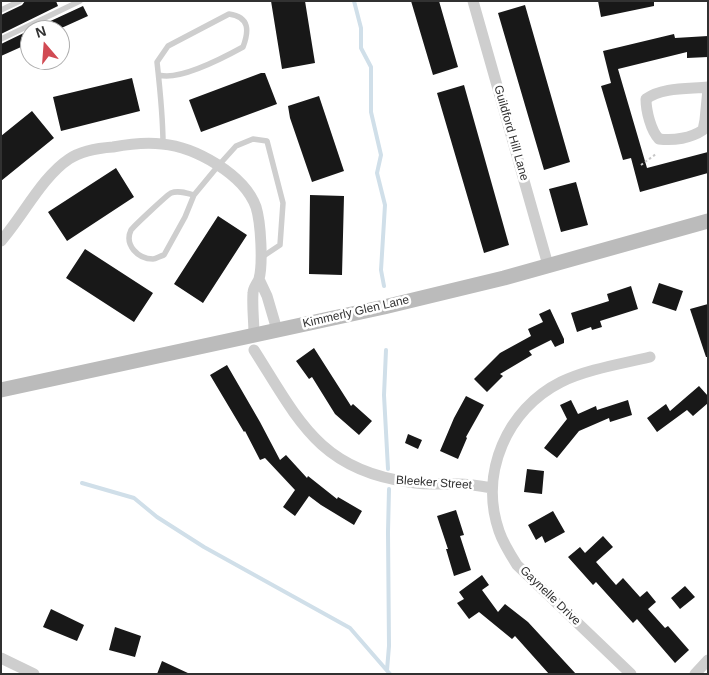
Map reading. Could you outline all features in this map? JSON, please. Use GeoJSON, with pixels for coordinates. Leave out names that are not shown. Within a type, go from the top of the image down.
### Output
{"type":"FeatureCollection","features":[{"type":"Feature","properties":{"kind":"street","name":"Guildford Hill Lane"},"geometry":{"type":"LineString","coordinates":[[473,1],[548,265]]}},
{"type":"Feature","properties":{"kind":"street"},"geometry":{"type":"LineString","coordinates":[[708,88],[703,130],[697,134],[680,139],[659,140],[648,111],[646,99],[663,92],[708,88]]}},
{"type":"Feature","properties":{"kind":"street"},"geometry":{"type":"LineString","coordinates":[[1,241],[46,182],[70,158],[84,152],[106,147],[135,144],[163,144],[203,156],[241,185],[255,205],[261,238],[259,279],[253,291],[254,342]]}},
{"type":"Feature","properties":{"kind":"street","name":"Kimmerly Glen Lane"},"geometry":{"type":"LineString","coordinates":[[1,390],[254,342],[277,330],[412,300],[708,221]]}},
{"type":"Feature","properties":{"kind":"street"},"geometry":{"type":"LineString","coordinates":[[259,279],[277,330]]}},
{"type":"Feature","properties":{"kind":"street","name":"Bleeker Street"},"geometry":{"type":"LineString","coordinates":[[254,342],[305,428],[328,451],[347,464],[388,479],[411,483],[462,484],[492,488]]}},
{"type":"Feature","properties":{"kind":"street","name":"Gaynelle Drive"},"geometry":{"type":"LineString","coordinates":[[631,674],[517,565],[499,530],[493,506],[492,488],[495,467],[502,443],[515,420],[545,391],[583,374],[650,357]]}},
{"type":"Feature","properties":{"kind":"street"},"geometry":{"type":"LineString","coordinates":[[1,658],[34,674]]}},
{"type":"Feature","properties":{"kind":"street"},"geometry":{"type":"LineString","coordinates":[[695,674],[708,660]]}},
{"type":"Feature","properties":{"kind":"lane"},"geometry":{"type":"LineString","coordinates":[[1,10],[20,1]]}},
{"type":"Feature","properties":{"kind":"lane"},"geometry":{"type":"LineString","coordinates":[[1,38],[80,1]]}},
{"type":"Feature","properties":{"kind":"lane"},"geometry":{"type":"LineString","coordinates":[[159,76],[168,78],[177,76],[225,57],[242,47],[248,33],[245,23],[237,15],[229,14],[168,46],[157,62],[162,104],[163,144]]}},
{"type":"Feature","properties":{"kind":"lane"},"geometry":{"type":"LineString","coordinates":[[194,195],[182,192],[171,193],[132,229],[129,240],[132,250],[141,256],[153,259],[164,256],[185,217],[194,195],[218,166],[236,146],[254,139],[266,141],[283,203],[280,245],[260,258]]}},
{"type":"Feature","properties":{"kind":"path"},"geometry":{"type":"LineString","coordinates":[[641,165],[656,154]]}},
{"type":"Feature","properties":{"kind":"building"},"geometry":{"type":"Polygon","coordinates":[[[25,1],[56,1],[58,6],[30,20],[20,20],[20,25],[1,34],[1,15],[22,5],[25,1]]]}},
{"type":"Feature","properties":{"kind":"building"},"geometry":{"type":"Polygon","coordinates":[[[271,1],[305,1],[315,63],[282,69],[271,1]]]}},
{"type":"Feature","properties":{"kind":"building"},"geometry":{"type":"Polygon","coordinates":[[[411,1],[439,1],[458,67],[433,75],[411,1]]]}},
{"type":"Feature","properties":{"kind":"building"},"geometry":{"type":"Polygon","coordinates":[[[598,1],[654,1],[654,6],[601,17],[598,1]]]}},
{"type":"Feature","properties":{"kind":"building"},"geometry":{"type":"Polygon","coordinates":[[[525,5],[570,162],[544,170],[498,13],[525,5]]]}},
{"type":"Feature","properties":{"kind":"building"},"geometry":{"type":"Polygon","coordinates":[[[83,6],[88,16],[70,24],[70,20],[53,20],[83,6]]]}},
{"type":"Feature","properties":{"kind":"building"},"geometry":{"type":"Polygon","coordinates":[[[674,34],[675,38],[708,36],[708,57],[687,58],[687,52],[618,69],[647,168],[708,152],[708,173],[640,192],[631,158],[623,160],[601,86],[611,83],[603,51],[674,34]]]}},
{"type":"Feature","properties":{"kind":"building"},"geometry":{"type":"Polygon","coordinates":[[[20,35],[20,47],[1,56],[1,44],[20,35]]]}},
{"type":"Feature","properties":{"kind":"building"},"geometry":{"type":"Polygon","coordinates":[[[265,73],[277,104],[201,132],[189,100],[265,73]]]}},
{"type":"Feature","properties":{"kind":"building"},"geometry":{"type":"Polygon","coordinates":[[[132,78],[140,111],[61,131],[53,97],[132,78]]]}},
{"type":"Feature","properties":{"kind":"building"},"geometry":{"type":"Polygon","coordinates":[[[464,85],[509,245],[484,253],[437,93],[464,85]]]}},
{"type":"Feature","properties":{"kind":"building"},"geometry":{"type":"Polygon","coordinates":[[[319,96],[344,171],[312,182],[290,118],[288,106],[319,96]]]}},
{"type":"Feature","properties":{"kind":"building"},"geometry":{"type":"Polygon","coordinates":[[[32,111],[54,138],[1,181],[1,136],[32,111]]]}},
{"type":"Feature","properties":{"kind":"building"},"geometry":{"type":"Polygon","coordinates":[[[116,168],[134,197],[67,241],[48,212],[116,168]]]}},
{"type":"Feature","properties":{"kind":"building"},"geometry":{"type":"Polygon","coordinates":[[[576,182],[588,225],[561,232],[549,189],[576,182]]]}},
{"type":"Feature","properties":{"kind":"building"},"geometry":{"type":"Polygon","coordinates":[[[310,195],[344,196],[342,275],[309,274],[310,195]]]}},
{"type":"Feature","properties":{"kind":"building"},"geometry":{"type":"Polygon","coordinates":[[[218,216],[247,235],[203,303],[174,284],[218,216]]]}},
{"type":"Feature","properties":{"kind":"building"},"geometry":{"type":"Polygon","coordinates":[[[85,249],[153,293],[134,322],[66,278],[85,249]]]}},
{"type":"Feature","properties":{"kind":"building"},"geometry":{"type":"Polygon","coordinates":[[[659,283],[683,291],[676,311],[652,303],[659,283]]]}},
{"type":"Feature","properties":{"kind":"building"},"geometry":{"type":"Polygon","coordinates":[[[631,286],[638,309],[600,321],[602,327],[592,330],[591,327],[577,332],[571,313],[609,301],[607,294],[631,286]]]}},
{"type":"Feature","properties":{"kind":"building"},"geometry":{"type":"Polygon","coordinates":[[[708,304],[708,357],[706,357],[690,309],[708,304]]]}},
{"type":"Feature","properties":{"kind":"building"},"geometry":{"type":"Polygon","coordinates":[[[550,309],[564,339],[564,343],[555,347],[551,340],[529,351],[532,355],[500,374],[503,376],[487,392],[474,379],[500,353],[531,336],[528,329],[543,322],[539,314],[550,309]]]}},
{"type":"Feature","properties":{"kind":"building"},"geometry":{"type":"Polygon","coordinates":[[[314,348],[351,406],[353,404],[372,421],[359,435],[335,414],[312,377],[309,379],[296,361],[314,348]]]}},
{"type":"Feature","properties":{"kind":"building"},"geometry":{"type":"Polygon","coordinates":[[[227,365],[280,460],[286,455],[307,478],[308,476],[337,499],[338,497],[362,511],[354,525],[309,496],[295,516],[283,507],[295,490],[265,458],[260,460],[245,431],[210,375],[227,365]]]}},
{"type":"Feature","properties":{"kind":"building"},"geometry":{"type":"Polygon","coordinates":[[[699,386],[708,396],[708,403],[693,416],[687,410],[657,432],[647,418],[666,404],[670,411],[699,386]]]}},
{"type":"Feature","properties":{"kind":"building"},"geometry":{"type":"Polygon","coordinates":[[[466,396],[484,405],[466,437],[458,459],[440,451],[466,396]]]}},
{"type":"Feature","properties":{"kind":"building"},"geometry":{"type":"Polygon","coordinates":[[[571,400],[578,414],[596,406],[597,410],[628,400],[632,415],[610,422],[609,418],[579,431],[557,458],[544,448],[567,419],[560,405],[571,400]]]}},
{"type":"Feature","properties":{"kind":"building"},"geometry":{"type":"Polygon","coordinates":[[[408,434],[422,440],[418,449],[405,443],[408,434]]]}},
{"type":"Feature","properties":{"kind":"building"},"geometry":{"type":"Polygon","coordinates":[[[527,469],[544,471],[542,494],[524,492],[527,469]]]}},
{"type":"Feature","properties":{"kind":"building"},"geometry":{"type":"Polygon","coordinates":[[[456,510],[464,535],[460,536],[471,570],[454,576],[446,549],[448,549],[437,516],[456,510]]]}},
{"type":"Feature","properties":{"kind":"building"},"geometry":{"type":"Polygon","coordinates":[[[553,511],[565,532],[545,543],[542,536],[536,540],[528,525],[553,511]]]}},
{"type":"Feature","properties":{"kind":"building"},"geometry":{"type":"Polygon","coordinates":[[[603,536],[613,547],[596,562],[616,585],[623,578],[640,597],[647,591],[656,602],[648,609],[665,628],[668,626],[689,650],[675,663],[637,619],[633,623],[596,582],[593,585],[568,557],[580,547],[585,553],[603,536]]]}},
{"type":"Feature","properties":{"kind":"building"},"geometry":{"type":"Polygon","coordinates":[[[482,575],[489,585],[482,590],[498,612],[505,604],[528,622],[576,674],[549,674],[515,636],[512,639],[479,612],[469,619],[457,603],[464,599],[459,592],[482,575]]]}},
{"type":"Feature","properties":{"kind":"building"},"geometry":{"type":"Polygon","coordinates":[[[685,586],[695,597],[680,609],[671,598],[685,586]]]}},
{"type":"Feature","properties":{"kind":"building"},"geometry":{"type":"Polygon","coordinates":[[[51,609],[84,625],[77,641],[43,627],[51,609]]]}},
{"type":"Feature","properties":{"kind":"building"},"geometry":{"type":"Polygon","coordinates":[[[115,627],[141,636],[135,657],[109,650],[115,627]]]}},
{"type":"Feature","properties":{"kind":"building"},"geometry":{"type":"Polygon","coordinates":[[[162,661],[190,674],[157,674],[162,661]]]}},
{"type":"Feature","properties":{"kind":"waterway"},"geometry":{"type":"LineString","coordinates":[[354,1],[361,28],[361,48],[371,67],[371,112],[381,155],[377,173],[385,205],[381,270],[384,286]]}},
{"type":"Feature","properties":{"kind":"waterway"},"geometry":{"type":"LineString","coordinates":[[386,350],[384,395],[388,469]]}},
{"type":"Feature","properties":{"kind":"waterway"},"geometry":{"type":"LineString","coordinates":[[82,483],[134,498],[157,517],[204,547],[350,628],[390,674]]}},
{"type":"Feature","properties":{"kind":"waterway"},"geometry":{"type":"LineString","coordinates":[[387,670],[389,646],[389,489]]}}]}
